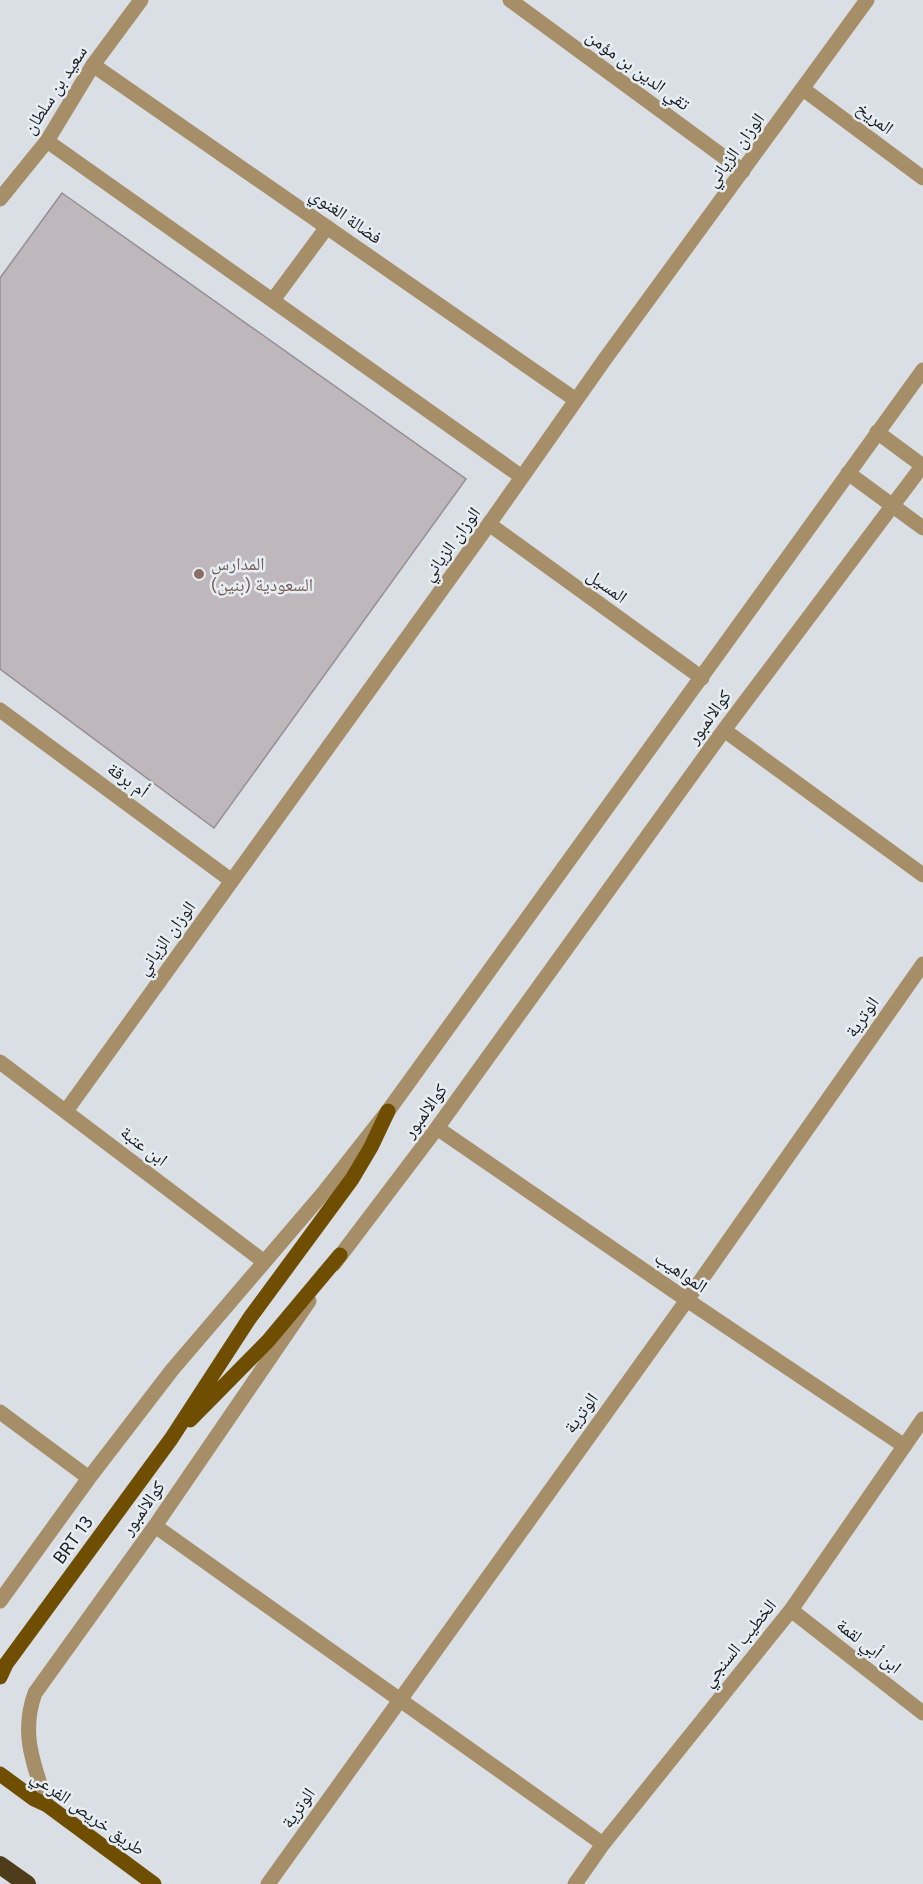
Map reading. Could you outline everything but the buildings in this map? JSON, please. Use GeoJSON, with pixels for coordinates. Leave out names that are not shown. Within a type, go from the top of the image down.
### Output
{"type":"FeatureCollection","features":[{"type":"Feature","properties":{"kind":"highway"},"geometry":{"type":"LineString","coordinates":[[0,1865],[27,1884]]}},
{"type":"Feature","properties":{"kind":"main road"},"geometry":{"type":"LineString","coordinates":[[171,1439],[249,1319],[352,1179],[371,1147],[388,1111]]}},
{"type":"Feature","properties":{"kind":"main road"},"geometry":{"type":"LineString","coordinates":[[171,1439],[268,1341],[340,1255]]}},
{"type":"Feature","properties":{"kind":"main road","name":"BRT 13"},"geometry":{"type":"LineString","coordinates":[[2,1670],[171,1439]]}},
{"type":"Feature","properties":{"kind":"main road","name":"طريق خريص الفرعي"},"geometry":{"type":"LineString","coordinates":[[0,1774],[154,1884]]}},
{"type":"Feature","properties":{"kind":"main road"},"geometry":{"type":"LineString","coordinates":[[0,1788],[40,1802]]}},
{"type":"Feature","properties":{"kind":"street","name":"سعيد بن سلطان"},"geometry":{"type":"LineString","coordinates":[[0,199],[47,141],[93,64],[141,0]]}},
{"type":"Feature","properties":{"kind":"street","name":"تقي الدين بن مؤمن"},"geometry":{"type":"LineString","coordinates":[[510,0],[743,171]]}},
{"type":"Feature","properties":{"kind":"street","name":"الوزان الزياني"},"geometry":{"type":"LineString","coordinates":[[66,1111],[576,400],[867,0]]}},
{"type":"Feature","properties":{"kind":"street","name":"فضالة الغنوي"},"geometry":{"type":"LineString","coordinates":[[93,64],[576,400]]}},
{"type":"Feature","properties":{"kind":"street","name":"المريخ"},"geometry":{"type":"LineString","coordinates":[[803,89],[923,178]]}},
{"type":"Feature","properties":{"kind":"street"},"geometry":{"type":"LineString","coordinates":[[47,141],[522,477]]}},
{"type":"Feature","properties":{"kind":"street"},"geometry":{"type":"LineString","coordinates":[[273,300],[327,227]]}},
{"type":"Feature","properties":{"kind":"street","name":"كوالالمبور"},"geometry":{"type":"LineString","coordinates":[[0,1601],[89,1478],[172,1370],[325,1191],[388,1111],[923,370]]}},
{"type":"Feature","properties":{"kind":"street"},"geometry":{"type":"LineString","coordinates":[[877,432],[923,466]]}},
{"type":"Feature","properties":{"kind":"street","name":"كوالالمبور"},"geometry":{"type":"LineString","coordinates":[[40,1802],[27,1728],[28,1710],[35,1693],[155,1526],[340,1255],[437,1128],[724,730],[923,466]]}},
{"type":"Feature","properties":{"kind":"street"},"geometry":{"type":"LineString","coordinates":[[848,473],[923,528]]}},
{"type":"Feature","properties":{"kind":"street","name":"المسيل"},"geometry":{"type":"LineString","coordinates":[[489,524],[702,678]]}},
{"type":"Feature","properties":{"kind":"street","name":"أم برقة"},"geometry":{"type":"LineString","coordinates":[[0,710],[232,880]]}},
{"type":"Feature","properties":{"kind":"street"},"geometry":{"type":"LineString","coordinates":[[724,730],[923,875]]}},
{"type":"Feature","properties":{"kind":"street","name":"الوترية"},"geometry":{"type":"LineString","coordinates":[[268,1884],[687,1300],[923,964]]}},
{"type":"Feature","properties":{"kind":"street","name":"ابن عتبة"},"geometry":{"type":"LineString","coordinates":[[0,1062],[263,1262]]}},
{"type":"Feature","properties":{"kind":"street","name":"المواهيب"},"geometry":{"type":"LineString","coordinates":[[437,1128],[903,1445]]}},
{"type":"Feature","properties":{"kind":"street"},"geometry":{"type":"LineString","coordinates":[[0,1412],[89,1478]]}},
{"type":"Feature","properties":{"kind":"street","name":"الخطيب السنجي"},"geometry":{"type":"LineString","coordinates":[[575,1884],[603,1844],[791,1610],[923,1419]]}},
{"type":"Feature","properties":{"kind":"street"},"geometry":{"type":"LineString","coordinates":[[155,1526],[603,1844]]}},
{"type":"Feature","properties":{"kind":"street","name":"ابن أبي لقمة"},"geometry":{"type":"LineString","coordinates":[[791,1610],[923,1713]]}},
{"type":"Feature","properties":{"kind":"place","name":"المدارس السعودية (بنين)"},"geometry":{"type":"Point","coordinates":[199,574]}}]}
